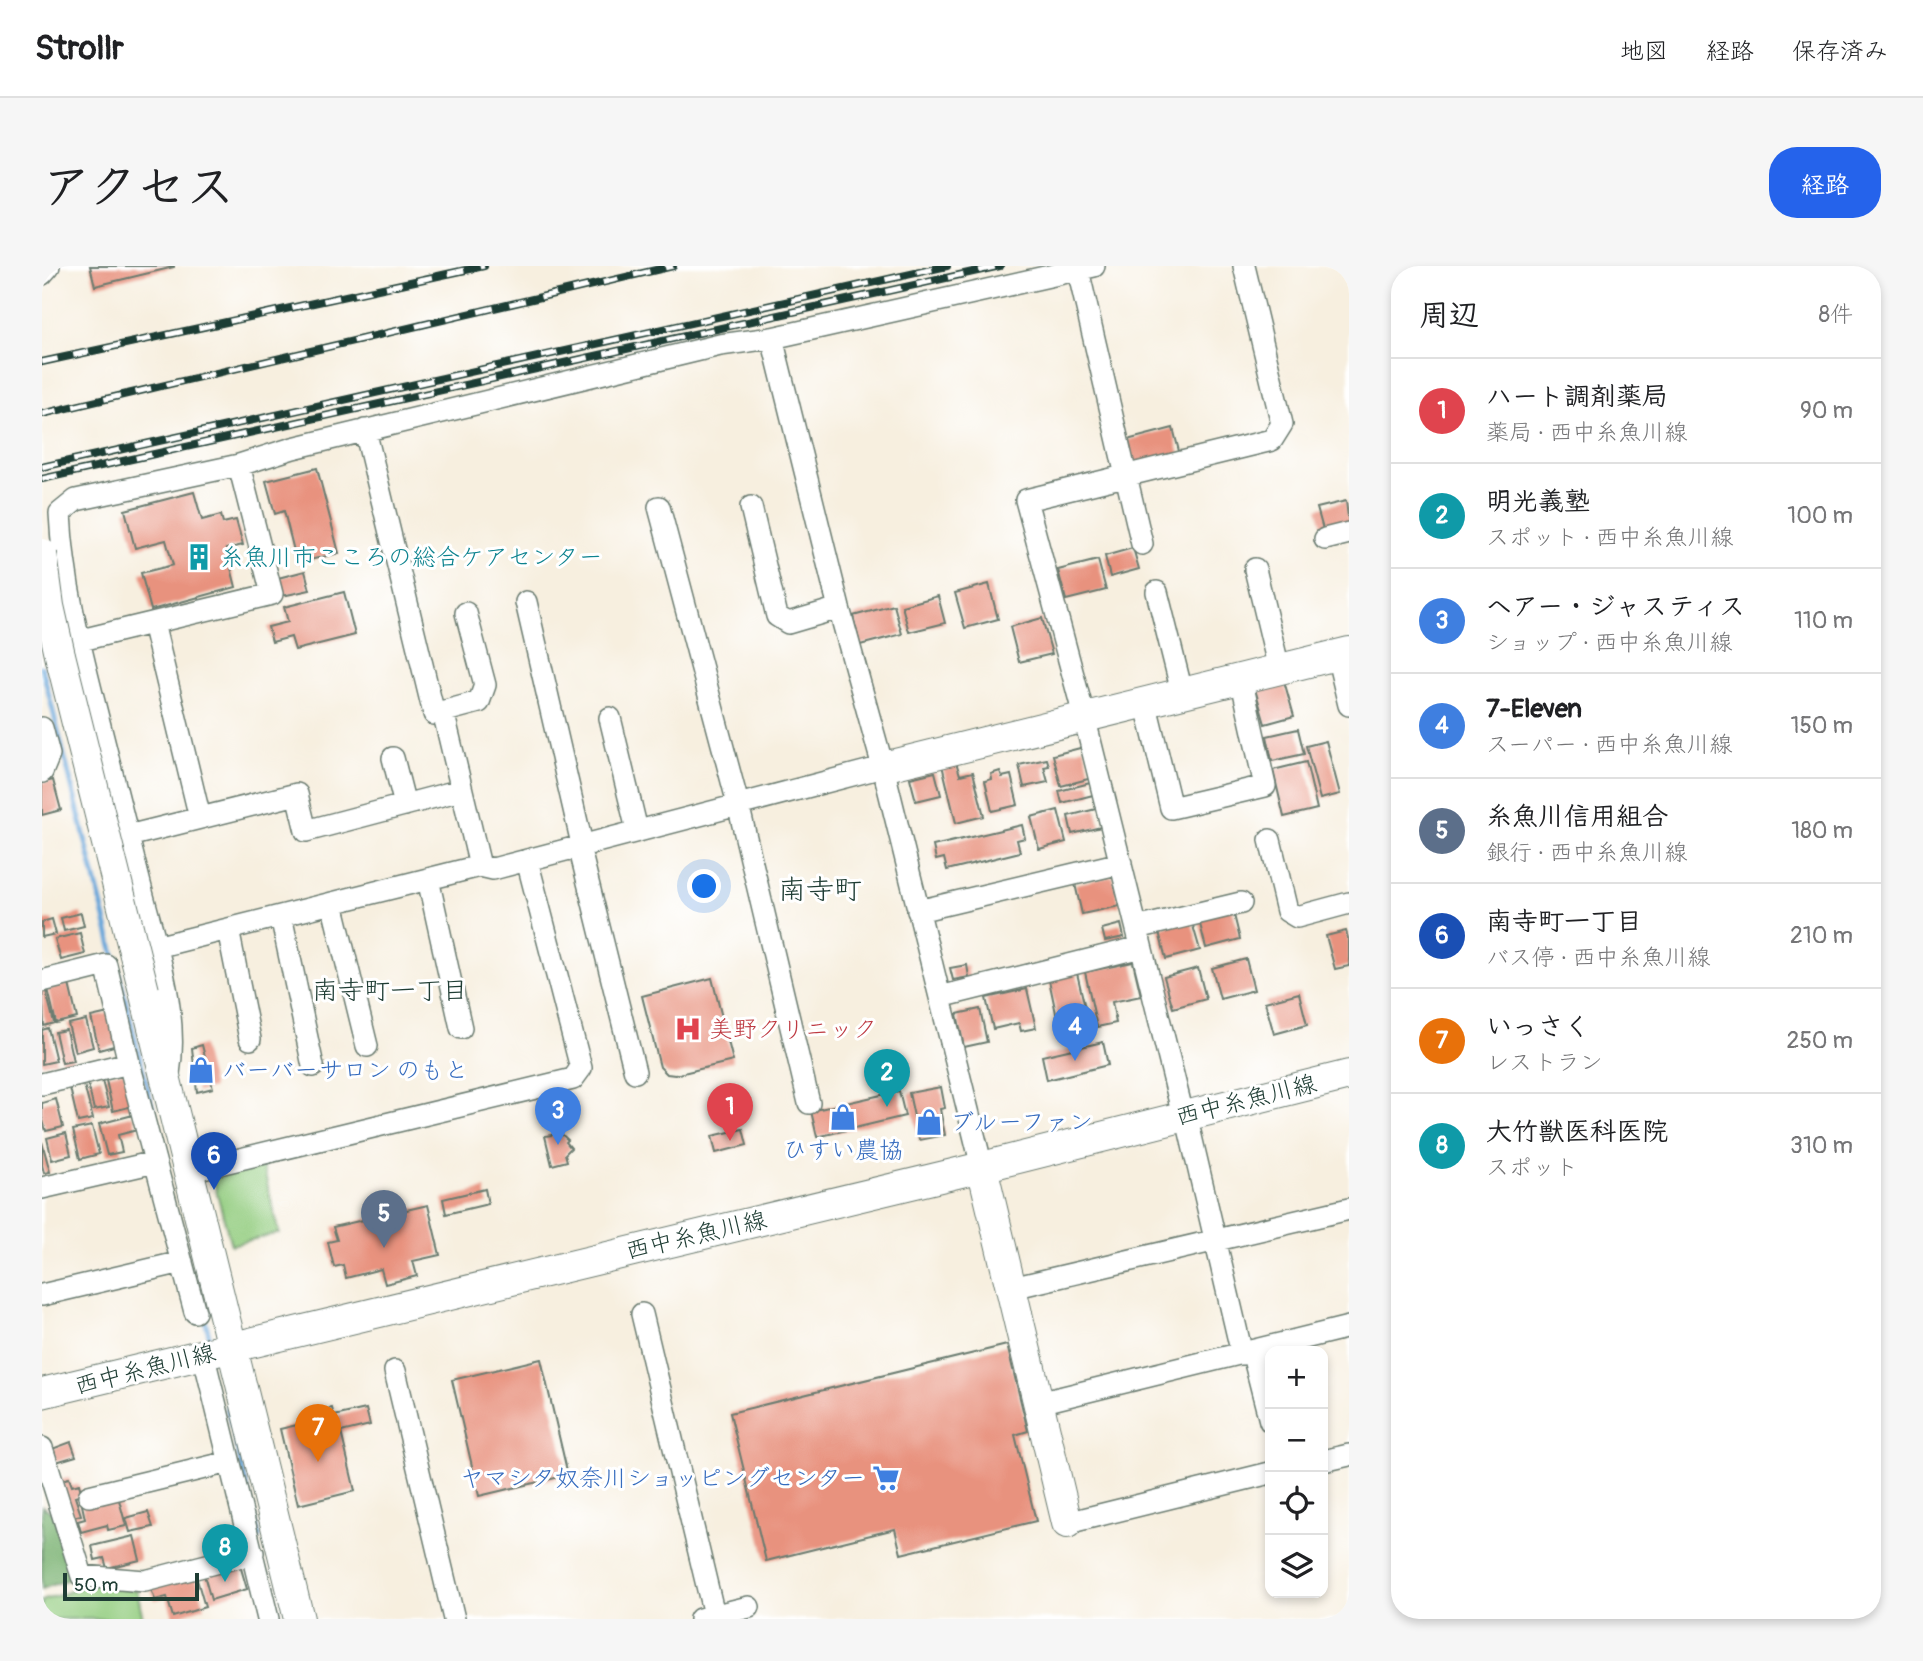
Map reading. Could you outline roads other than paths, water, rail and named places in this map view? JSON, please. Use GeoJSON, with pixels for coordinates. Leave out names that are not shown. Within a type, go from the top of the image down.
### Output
{"type":"FeatureCollection","features":[{"type":"Feature","properties":{"kind":"street"},"geometry":{"type":"LineString","coordinates":[[42,274],[48,266]]}},
{"type":"Feature","properties":{"kind":"street"},"geometry":{"type":"LineString","coordinates":[[1244,266],[1282,424],[1272,440],[1026,500],[1084,716],[1216,1242],[1266,1409]]}},
{"type":"Feature","properties":{"kind":"street"},"geometry":{"type":"LineString","coordinates":[[299,1619],[49,606],[48,543],[60,513],[76,500],[239,465],[365,430],[720,345],[772,338],[1086,268],[1142,544]]}},
{"type":"Feature","properties":{"kind":"street"},"geometry":{"type":"LineString","coordinates":[[772,338],[839,608],[883,766],[1067,1523],[1265,1474]]}},
{"type":"Feature","properties":{"kind":"street"},"geometry":{"type":"LineString","coordinates":[[365,430],[434,714],[479,702],[485,685],[466,613]]}},
{"type":"Feature","properties":{"kind":"street"},"geometry":{"type":"LineString","coordinates":[[42,642],[76,634],[153,623],[272,594],[239,465]]}},
{"type":"Feature","properties":{"kind":"street"},"geometry":{"type":"LineString","coordinates":[[659,507],[738,804],[809,1103]]}},
{"type":"Feature","properties":{"kind":"street"},"geometry":{"type":"LineString","coordinates":[[751,507],[777,616],[788,623],[839,608]]}},
{"type":"Feature","properties":{"kind":"street"},"geometry":{"type":"LineString","coordinates":[[1325,539],[1349,533]]}},
{"type":"Feature","properties":{"kind":"street"},"geometry":{"type":"LineString","coordinates":[[48,543],[76,634],[156,947],[172,1020],[173,1050],[168,1083]]}},
{"type":"Feature","properties":{"kind":"street"},"geometry":{"type":"LineString","coordinates":[[1255,569],[1279,669]]}},
{"type":"Feature","properties":{"kind":"street"},"geometry":{"type":"LineString","coordinates":[[1157,592],[1182,692]]}},
{"type":"Feature","properties":{"kind":"street"},"geometry":{"type":"LineString","coordinates":[[526,602],[580,845],[635,1072]]}},
{"type":"Feature","properties":{"kind":"street"},"geometry":{"type":"LineString","coordinates":[[153,623],[200,818]]}},
{"type":"Feature","properties":{"kind":"street"},"geometry":{"type":"LineString","coordinates":[[156,947],[481,866],[493,869],[883,766],[1343,654],[1349,705]]}},
{"type":"Feature","properties":{"kind":"street"},"geometry":{"type":"LineString","coordinates":[[1145,701],[1171,808],[1265,786],[1241,678]]}},
{"type":"Feature","properties":{"kind":"street"},"geometry":{"type":"LineString","coordinates":[[443,711],[481,866]]}},
{"type":"Feature","properties":{"kind":"street"},"geometry":{"type":"LineString","coordinates":[[610,718],[637,830]]}},
{"type":"Feature","properties":{"kind":"street"},"geometry":{"type":"LineString","coordinates":[[42,728],[49,755],[42,772]]}},
{"type":"Feature","properties":{"kind":"street"},"geometry":{"type":"LineString","coordinates":[[393,758],[405,805]]}},
{"type":"Feature","properties":{"kind":"street"},"geometry":{"type":"LineString","coordinates":[[128,836],[297,794],[306,831],[461,790]]}},
{"type":"Feature","properties":{"kind":"street"},"geometry":{"type":"LineString","coordinates":[[1270,840],[1287,911],[1297,917],[1349,903]]}},
{"type":"Feature","properties":{"kind":"street"},"geometry":{"type":"LineString","coordinates":[[190,1171],[573,1079],[581,1068],[527,860]]}},
{"type":"Feature","properties":{"kind":"street"},"geometry":{"type":"LineString","coordinates":[[918,911],[1121,863]]}},
{"type":"Feature","properties":{"kind":"street"},"geometry":{"type":"LineString","coordinates":[[428,880],[461,1028]]}},
{"type":"Feature","properties":{"kind":"street"},"geometry":{"type":"LineString","coordinates":[[332,903],[367,1046]]}},
{"type":"Feature","properties":{"kind":"street"},"geometry":{"type":"LineString","coordinates":[[940,997],[1139,938],[1241,903]]}},
{"type":"Feature","properties":{"kind":"street"},"geometry":{"type":"LineString","coordinates":[[281,916],[313,1066]]}},
{"type":"Feature","properties":{"kind":"street"},"geometry":{"type":"LineString","coordinates":[[228,929],[250,1039]]}},
{"type":"Feature","properties":{"kind":"street"},"geometry":{"type":"LineString","coordinates":[[42,981],[107,965],[129,1063],[195,1312]]}},
{"type":"Feature","properties":{"kind":"street"},"geometry":{"type":"LineString","coordinates":[[42,1084],[129,1063]]}},
{"type":"Feature","properties":{"kind":"street","name":"西中糸魚川線"},"geometry":{"type":"LineString","coordinates":[[42,1394],[982,1167],[1349,1075]]}},
{"type":"Feature","properties":{"kind":"street"},"geometry":{"type":"LineString","coordinates":[[42,1188],[155,1162]]}},
{"type":"Feature","properties":{"kind":"street"},"geometry":{"type":"LineString","coordinates":[[1012,1288],[1349,1209]]}},
{"type":"Feature","properties":{"kind":"street"},"geometry":{"type":"LineString","coordinates":[[42,1295],[182,1262]]}},
{"type":"Feature","properties":{"kind":"street"},"geometry":{"type":"LineString","coordinates":[[642,1314],[710,1618],[749,1607]]}},
{"type":"Feature","properties":{"kind":"street"},"geometry":{"type":"LineString","coordinates":[[1039,1404],[1349,1327]]}},
{"type":"Feature","properties":{"kind":"street"},"geometry":{"type":"LineString","coordinates":[[203,1353],[268,1619]]}},
{"type":"Feature","properties":{"kind":"street"},"geometry":{"type":"LineString","coordinates":[[395,1371],[454,1619]]}},
{"type":"Feature","properties":{"kind":"street"},"geometry":{"type":"LineString","coordinates":[[42,1448],[82,1576],[145,1581],[253,1553]]}},
{"type":"Feature","properties":{"kind":"street"},"geometry":{"type":"LineString","coordinates":[[1328,1460],[1349,1455]]}},
{"type":"Feature","properties":{"kind":"street"},"geometry":{"type":"LineString","coordinates":[[89,1496],[229,1462]]}},
{"type":"Feature","properties":{"kind":"waterway"},"geometry":{"type":"LineString","coordinates":[[42,667],[163,1150]]}},
{"type":"Feature","properties":{"kind":"waterway"},"geometry":{"type":"LineString","coordinates":[[203,1312],[211,1343]]}},
{"type":"Feature","properties":{"kind":"waterway"},"geometry":{"type":"LineString","coordinates":[[227,1407],[259,1537]]}},
{"type":"Feature","properties":{"kind":"railway"},"geometry":{"type":"LineString","coordinates":[[42,362],[484,266]]}},
{"type":"Feature","properties":{"kind":"railway"},"geometry":{"type":"LineString","coordinates":[[42,414],[673,266]]}},
{"type":"Feature","properties":{"kind":"railway"},"geometry":{"type":"LineString","coordinates":[[42,467],[947,266]]}},
{"type":"Feature","properties":{"kind":"railway"},"geometry":{"type":"LineString","coordinates":[[42,479],[1000,266]]}},
{"type":"Feature","properties":{"kind":"place","name":"糸魚川市こころの総合ケアセンター"},"geometry":{"type":"Point","coordinates":[199,557]}},
{"type":"Feature","properties":{"kind":"place","name":"美野クリニック"},"geometry":{"type":"Point","coordinates":[688,1029]}},
{"type":"Feature","properties":{"kind":"place","name":"7-Eleven"},"geometry":{"type":"Point","coordinates":[1075,1061]}},
{"type":"Feature","properties":{"kind":"place","name":"バーバーサロン のもと"},"geometry":{"type":"Point","coordinates":[201,1070]}},
{"type":"Feature","properties":{"kind":"place","name":"明光義塾"},"geometry":{"type":"Point","coordinates":[887,1107]}},
{"type":"Feature","properties":{"kind":"place","name":"ひすい農協"},"geometry":{"type":"Point","coordinates":[843,1117]}},
{"type":"Feature","properties":{"kind":"place","name":"ブルーファン"},"geometry":{"type":"Point","coordinates":[929,1122]}},
{"type":"Feature","properties":{"kind":"place","name":"ハート調剤薬局"},"geometry":{"type":"Point","coordinates":[730,1141]}},
{"type":"Feature","properties":{"kind":"place","name":"ヘアー・ジャスティス"},"geometry":{"type":"Point","coordinates":[558,1145]}},
{"type":"Feature","properties":{"kind":"place","name":"南寺町一丁目"},"geometry":{"type":"Point","coordinates":[214,1190]}},
{"type":"Feature","properties":{"kind":"place","name":"糸魚川信用組合"},"geometry":{"type":"Point","coordinates":[384,1248]}},
{"type":"Feature","properties":{"kind":"place","name":"いっさく"},"geometry":{"type":"Point","coordinates":[318,1462]}},
{"type":"Feature","properties":{"kind":"place","name":"ヤマシタ奴奈川ショッピングセンター"},"geometry":{"type":"Point","coordinates":[886,1478]}},
{"type":"Feature","properties":{"kind":"place","name":"大竹獣医科医院"},"geometry":{"type":"Point","coordinates":[225,1582]}},
{"type":"Feature","properties":{"kind":"district","name":"南寺町"},"geometry":{"type":"Point","coordinates":[820,889]}},
{"type":"Feature","properties":{"kind":"district","name":"南寺町一丁目"},"geometry":{"type":"Point","coordinates":[390,990]}}]}
